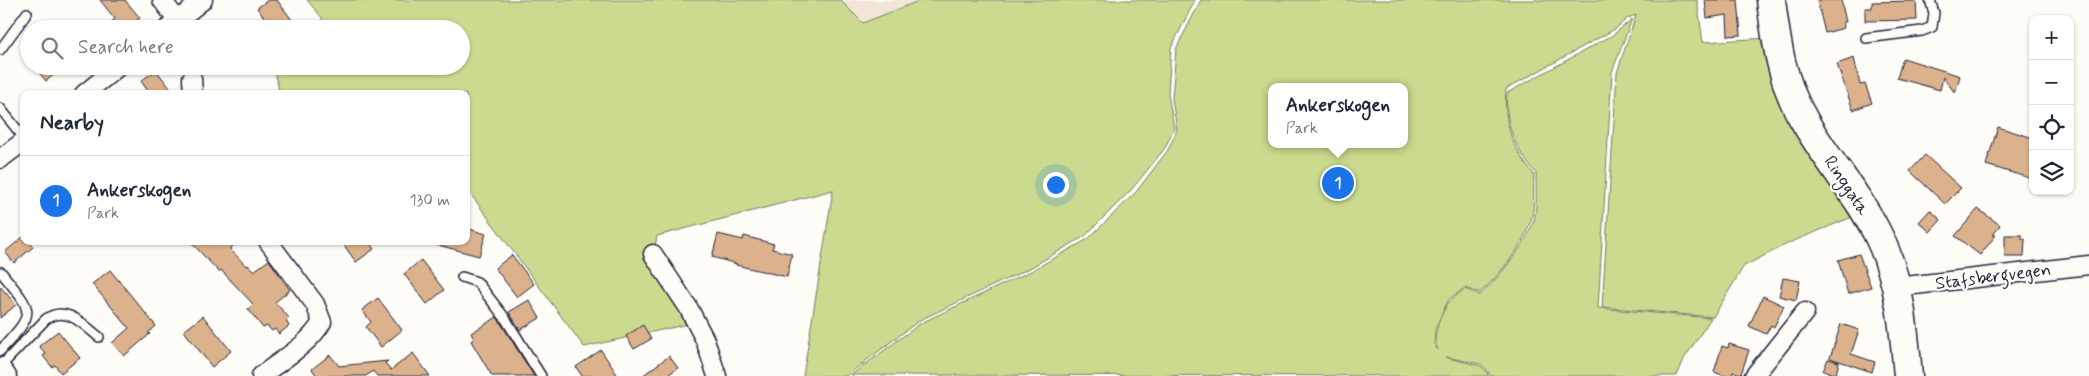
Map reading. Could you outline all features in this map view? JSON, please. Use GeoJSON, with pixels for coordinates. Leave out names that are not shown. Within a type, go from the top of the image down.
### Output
{"type":"FeatureCollection","features":[{"type":"Feature","properties":{"kind":"main road","name":"Ringgata"},"geometry":{"type":"LineString","coordinates":[[1771,0],[1784,74],[1792,97],[1803,119],[1850,187],[1880,238],[1897,288],[1908,376]]}},
{"type":"Feature","properties":{"kind":"street"},"geometry":{"type":"LineString","coordinates":[[162,0],[170,20]]}},
{"type":"Feature","properties":{"kind":"street"},"geometry":{"type":"LineString","coordinates":[[178,20],[203,0]]}},
{"type":"Feature","properties":{"kind":"street"},"geometry":{"type":"LineString","coordinates":[[95,84],[107,75]]}},
{"type":"Feature","properties":{"kind":"street"},"geometry":{"type":"LineString","coordinates":[[0,159],[20,143]]}},
{"type":"Feature","properties":{"kind":"street"},"geometry":{"type":"LineString","coordinates":[[261,376],[317,330],[322,322],[315,304],[271,245]]}},
{"type":"Feature","properties":{"kind":"street"},"geometry":{"type":"LineString","coordinates":[[653,254],[688,307],[706,340],[717,376]]}},
{"type":"Feature","properties":{"kind":"street","name":"Stafsbergvegen"},"geometry":{"type":"LineString","coordinates":[[1897,288],[2089,265]]}},
{"type":"Feature","properties":{"kind":"street"},"geometry":{"type":"LineString","coordinates":[[1754,376],[1805,312]]}},
{"type":"Feature","properties":{"kind":"street"},"geometry":{"type":"LineString","coordinates":[[0,367],[7,376]]}},
{"type":"Feature","properties":{"kind":"lane"},"geometry":{"type":"LineString","coordinates":[[1866,38],[1922,31],[1932,27],[1934,13],[1930,0]]}},
{"type":"Feature","properties":{"kind":"lane"},"geometry":{"type":"LineString","coordinates":[[22,20],[27,13]]}},
{"type":"Feature","properties":{"kind":"lane"},"geometry":{"type":"LineString","coordinates":[[0,50],[20,23]]}},
{"type":"Feature","properties":{"kind":"lane"},"geometry":{"type":"LineString","coordinates":[[0,108],[20,135]]}},
{"type":"Feature","properties":{"kind":"lane"},"geometry":{"type":"LineString","coordinates":[[0,351],[23,325],[28,316],[27,308],[1,272]]}},
{"type":"Feature","properties":{"kind":"lane"},"geometry":{"type":"LineString","coordinates":[[462,277],[477,282],[505,318],[540,376]]}},
{"type":"Feature","properties":{"kind":"lane"},"geometry":{"type":"LineString","coordinates":[[0,367],[46,318],[53,314],[68,314],[99,337]]}},
{"type":"Feature","properties":{"kind":"shaded area"},"geometry":{"type":"Polygon","coordinates":[[[840,0],[921,0],[863,23],[840,0]]]}},
{"type":"Feature","properties":{"kind":"green space"},"geometry":{"type":"Polygon","coordinates":[[[307,0],[840,0],[863,23],[921,0],[1195,0],[1171,48],[1168,94],[1174,128],[1165,148],[1132,189],[1085,236],[1030,268],[920,320],[846,376],[803,376],[833,190],[657,236],[652,263],[693,323],[584,347],[470,193],[470,90],[279,90],[275,75],[470,75],[470,20],[322,20],[323,19],[307,0]]]}},
{"type":"Feature","properties":{"kind":"green space"},"geometry":{"type":"Polygon","coordinates":[[[1201,0],[1697,0],[1703,42],[1768,38],[1857,215],[1789,243],[1744,266],[1713,317],[1602,307],[1617,73],[1636,15],[1628,18],[1615,29],[1506,89],[1506,112],[1511,134],[1520,155],[1534,174],[1532,217],[1518,249],[1488,285],[1480,293],[1465,288],[1449,299],[1444,310],[1452,299],[1465,289],[1480,295],[1488,288],[1504,269],[1520,248],[1527,237],[1535,216],[1536,173],[1517,146],[1513,136],[1507,115],[1507,93],[1613,35],[1632,19],[1612,72],[1598,308],[1711,318],[1684,359],[1677,376],[1489,376],[1489,372],[1481,364],[1445,357],[1481,366],[1488,373],[1487,376],[851,375],[921,323],[1031,271],[1088,239],[1136,192],[1168,150],[1177,130],[1172,99],[1176,49],[1201,0]],[[1440,317],[1435,329],[1434,345],[1438,350],[1436,344],[1436,331],[1440,317]]]}},
{"type":"Feature","properties":{"kind":"building"},"geometry":{"type":"Polygon","coordinates":[[[100,0],[125,0],[140,18],[137,20],[114,20],[115,19],[100,0]]]}},
{"type":"Feature","properties":{"kind":"building"},"geometry":{"type":"Polygon","coordinates":[[[268,0],[277,0],[292,20],[266,20],[257,8],[268,0]]]}},
{"type":"Feature","properties":{"kind":"building"},"geometry":{"type":"Polygon","coordinates":[[[1705,0],[1738,0],[1741,35],[1728,36],[1727,15],[1707,18],[1705,0]]]}},
{"type":"Feature","properties":{"kind":"building"},"geometry":{"type":"Polygon","coordinates":[[[1817,0],[1841,0],[1846,22],[1843,22],[1844,28],[1825,33],[1817,0]]]}},
{"type":"Feature","properties":{"kind":"building"},"geometry":{"type":"Polygon","coordinates":[[[1916,1],[1917,20],[1865,21],[1865,8],[1872,8],[1872,2],[1916,1]]]}},
{"type":"Feature","properties":{"kind":"building"},"geometry":{"type":"Polygon","coordinates":[[[1854,58],[1860,85],[1865,84],[1872,103],[1853,110],[1837,64],[1854,58]]]}},
{"type":"Feature","properties":{"kind":"building"},"geometry":{"type":"Polygon","coordinates":[[[1903,58],[1960,76],[1955,93],[1943,77],[1940,90],[1897,78],[1903,58]]]}},
{"type":"Feature","properties":{"kind":"building"},"geometry":{"type":"Polygon","coordinates":[[[41,75],[54,75],[46,81],[41,75]]]}},
{"type":"Feature","properties":{"kind":"building"},"geometry":{"type":"Polygon","coordinates":[[[149,75],[160,75],[170,88],[168,90],[147,90],[141,81],[149,75]]]}},
{"type":"Feature","properties":{"kind":"building"},"geometry":{"type":"Polygon","coordinates":[[[1998,127],[2029,137],[2029,178],[1986,165],[1998,127]]]}},
{"type":"Feature","properties":{"kind":"building"},"geometry":{"type":"Polygon","coordinates":[[[1925,155],[1961,188],[1945,204],[1910,171],[1925,155]]]}},
{"type":"Feature","properties":{"kind":"building"},"geometry":{"type":"Polygon","coordinates":[[[1978,209],[2000,225],[1993,235],[1996,235],[1980,255],[1955,236],[1978,209]]]}},
{"type":"Feature","properties":{"kind":"building"},"geometry":{"type":"Polygon","coordinates":[[[1930,210],[1941,220],[1930,232],[1919,222],[1930,210]]]}},
{"type":"Feature","properties":{"kind":"building"},"geometry":{"type":"Polygon","coordinates":[[[470,229],[486,234],[479,256],[438,245],[470,245],[470,229]]]}},
{"type":"Feature","properties":{"kind":"building"},"geometry":{"type":"Polygon","coordinates":[[[718,234],[743,240],[744,236],[774,244],[772,249],[792,254],[787,277],[736,265],[712,257],[718,234]]]}},
{"type":"Feature","properties":{"kind":"building"},"geometry":{"type":"Polygon","coordinates":[[[2005,235],[2022,235],[2022,239],[2025,239],[2024,257],[2005,257],[2005,235]]]}},
{"type":"Feature","properties":{"kind":"building"},"geometry":{"type":"Polygon","coordinates":[[[20,239],[20,245],[32,245],[33,247],[14,263],[5,252],[20,239]]]}},
{"type":"Feature","properties":{"kind":"building"},"geometry":{"type":"Polygon","coordinates":[[[194,245],[234,245],[230,249],[247,267],[248,265],[254,271],[269,260],[290,290],[275,302],[289,318],[286,321],[289,326],[279,334],[275,329],[272,331],[267,326],[263,328],[248,309],[253,304],[221,270],[219,272],[194,245]]]}},
{"type":"Feature","properties":{"kind":"building"},"geometry":{"type":"Polygon","coordinates":[[[344,245],[371,245],[374,249],[356,262],[344,245]]]}},
{"type":"Feature","properties":{"kind":"building"},"geometry":{"type":"Polygon","coordinates":[[[1859,254],[1871,287],[1848,294],[1838,260],[1859,254]]]}},
{"type":"Feature","properties":{"kind":"building"},"geometry":{"type":"Polygon","coordinates":[[[512,255],[534,284],[517,297],[495,268],[512,255]]]}},
{"type":"Feature","properties":{"kind":"building"},"geometry":{"type":"Polygon","coordinates":[[[421,260],[444,290],[427,304],[404,274],[421,260]]]}},
{"type":"Feature","properties":{"kind":"building"},"geometry":{"type":"Polygon","coordinates":[[[110,270],[156,326],[148,333],[150,334],[124,356],[112,343],[129,328],[92,284],[110,270]]]}},
{"type":"Feature","properties":{"kind":"building"},"geometry":{"type":"Polygon","coordinates":[[[1783,278],[1800,281],[1796,300],[1779,296],[1783,278]]]}},
{"type":"Feature","properties":{"kind":"building"},"geometry":{"type":"Polygon","coordinates":[[[0,286],[16,305],[0,318],[0,286]]]}},
{"type":"Feature","properties":{"kind":"building"},"geometry":{"type":"Polygon","coordinates":[[[1763,296],[1784,306],[1774,327],[1771,325],[1766,334],[1749,326],[1763,296]]]}},
{"type":"Feature","properties":{"kind":"building"},"geometry":{"type":"Polygon","coordinates":[[[378,298],[402,330],[381,347],[366,327],[371,322],[362,310],[378,298]]]}},
{"type":"Feature","properties":{"kind":"building"},"geometry":{"type":"Polygon","coordinates":[[[529,300],[540,318],[520,330],[509,312],[529,300]]]}},
{"type":"Feature","properties":{"kind":"building"},"geometry":{"type":"Polygon","coordinates":[[[203,316],[231,351],[212,367],[184,331],[203,316]]]}},
{"type":"Feature","properties":{"kind":"building"},"geometry":{"type":"Polygon","coordinates":[[[497,317],[534,376],[492,376],[471,341],[474,339],[471,333],[497,317]]]}},
{"type":"Feature","properties":{"kind":"building"},"geometry":{"type":"Polygon","coordinates":[[[1841,324],[1859,330],[1851,354],[1875,362],[1872,372],[1830,358],[1841,324]]]}},
{"type":"Feature","properties":{"kind":"building"},"geometry":{"type":"Polygon","coordinates":[[[643,325],[651,339],[634,349],[626,336],[643,325]]]}},
{"type":"Feature","properties":{"kind":"building"},"geometry":{"type":"Polygon","coordinates":[[[58,331],[80,358],[61,373],[55,365],[52,367],[43,356],[46,354],[39,346],[58,331]]]}},
{"type":"Feature","properties":{"kind":"building"},"geometry":{"type":"Polygon","coordinates":[[[1729,344],[1749,350],[1741,374],[1733,372],[1732,376],[1725,376],[1714,372],[1722,346],[1728,348],[1729,344]]]}},
{"type":"Feature","properties":{"kind":"building"},"geometry":{"type":"Polygon","coordinates":[[[601,350],[618,376],[582,376],[576,367],[601,350]]]}},
{"type":"Feature","properties":{"kind":"building"},"geometry":{"type":"Polygon","coordinates":[[[413,353],[430,376],[377,376],[373,371],[366,376],[317,376],[312,369],[330,355],[339,366],[388,361],[385,363],[391,370],[413,353]]]}},
{"type":"Feature","properties":{"kind":"building"},"geometry":{"type":"Polygon","coordinates":[[[669,356],[678,368],[666,376],[642,376],[669,356]]]}},
{"type":"Feature","properties":{"kind":"building"},"geometry":{"type":"Polygon","coordinates":[[[1828,359],[1839,362],[1836,374],[1823,371],[1828,359]]]}},
{"type":"Feature","properties":{"kind":"place","name":"Ankerskogen"},"geometry":{"type":"Point","coordinates":[1338,183]}}]}
